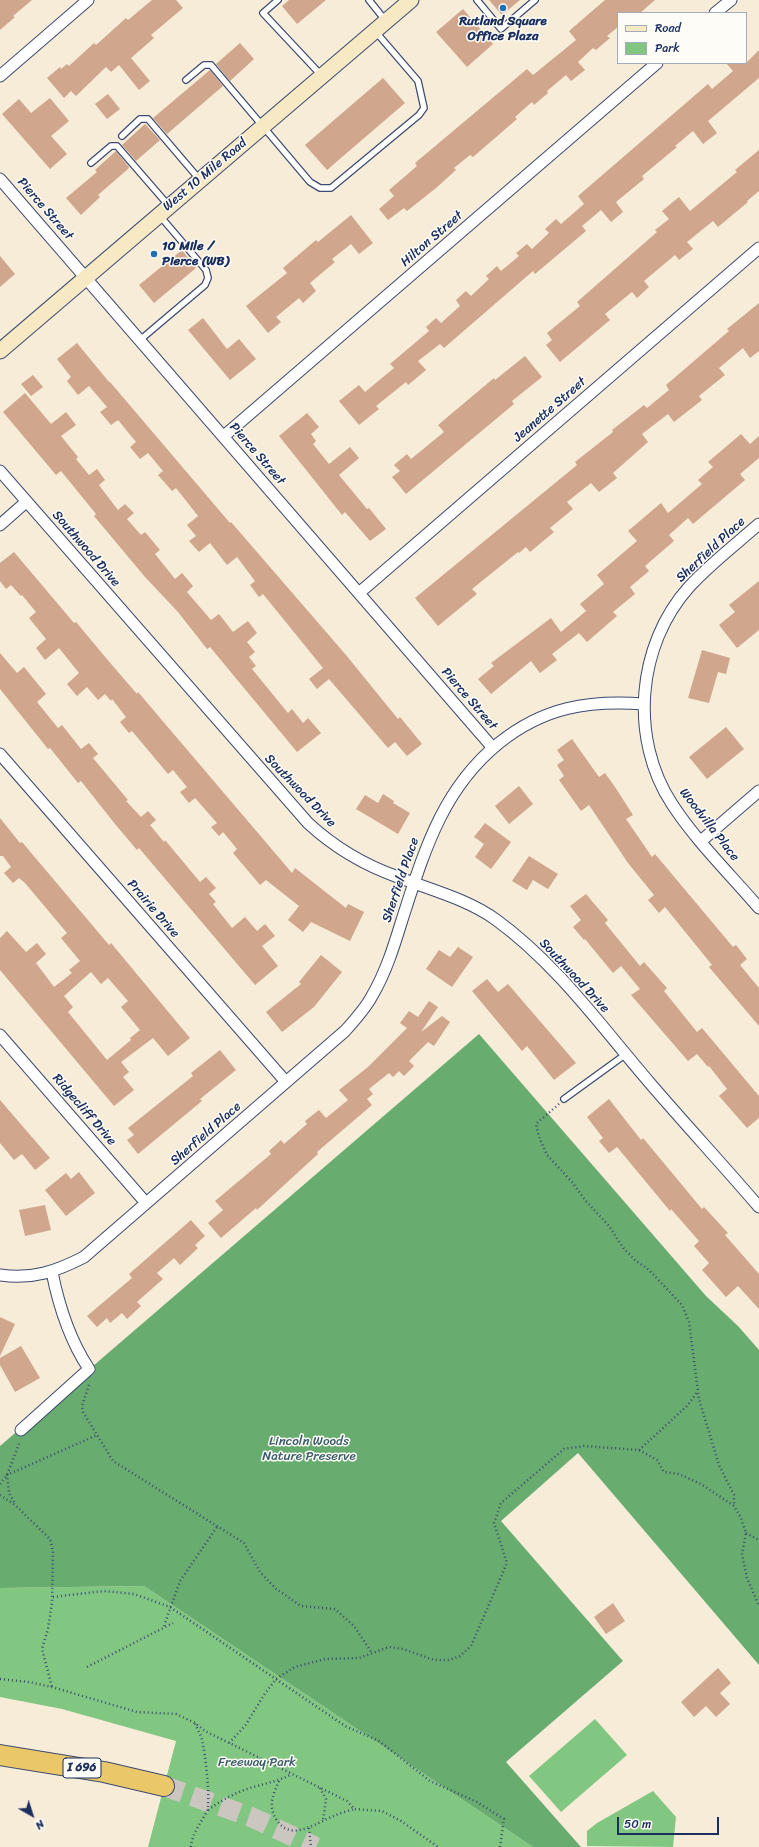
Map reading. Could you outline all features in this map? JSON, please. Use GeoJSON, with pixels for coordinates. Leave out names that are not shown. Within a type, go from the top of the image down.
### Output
{"type":"FeatureCollection","features":[{"type":"Feature","properties":{"kind":"highway","name":"I 696"},"geometry":{"type":"LineString","coordinates":[[0,1755],[104,1772],[164,1786]]}},
{"type":"Feature","properties":{"kind":"main road","name":"West 10 Mile Road"},"geometry":{"type":"LineString","coordinates":[[0,351],[409,1]]}},
{"type":"Feature","properties":{"kind":"street"},"geometry":{"type":"LineString","coordinates":[[0,76],[88,0]]}},
{"type":"Feature","properties":{"kind":"street"},"geometry":{"type":"LineString","coordinates":[[717,12],[731,0]]}},
{"type":"Feature","properties":{"kind":"street","name":"Hilton Street"},"geometry":{"type":"LineString","coordinates":[[224,436],[656,64]]}},
{"type":"Feature","properties":{"kind":"street","name":"Pierce Street"},"geometry":{"type":"LineString","coordinates":[[0,179],[493,748]]}},
{"type":"Feature","properties":{"kind":"street","name":"Jeanette Street"},"geometry":{"type":"LineString","coordinates":[[359,593],[759,248]]}},
{"type":"Feature","properties":{"kind":"street","name":"Southwood Drive"},"geometry":{"type":"LineString","coordinates":[[0,472],[308,823],[330,842],[358,860],[471,904],[494,918],[520,938],[562,980],[759,1207]]}},
{"type":"Feature","properties":{"kind":"street"},"geometry":{"type":"LineString","coordinates":[[0,524],[26,502]]}},
{"type":"Feature","properties":{"kind":"street","name":"Sherfield Place"},"geometry":{"type":"LineString","coordinates":[[0,1275],[29,1277],[52,1272],[84,1257],[345,1031],[372,996],[388,962],[430,839],[448,800],[465,777],[493,748],[522,727],[567,708],[599,702],[644,704],[652,654],[661,630],[673,608],[699,577],[759,524]]}},
{"type":"Feature","properties":{"kind":"street","name":"Woodvilla Place"},"geometry":{"type":"LineString","coordinates":[[644,704],[645,725],[657,775],[671,802],[701,841],[759,908]]}},
{"type":"Feature","properties":{"kind":"street","name":"Prairie Drive"},"geometry":{"type":"LineString","coordinates":[[0,754],[286,1082]]}},
{"type":"Feature","properties":{"kind":"street"},"geometry":{"type":"LineString","coordinates":[[701,841],[759,791]]}},
{"type":"Feature","properties":{"kind":"street","name":"Ridgecliff Drive"},"geometry":{"type":"LineString","coordinates":[[0,1035],[146,1203]]}},
{"type":"Feature","properties":{"kind":"street"},"geometry":{"type":"LineString","coordinates":[[21,1430],[86,1371],[65,1323],[52,1272]]}},
{"type":"Feature","properties":{"kind":"lane"},"geometry":{"type":"LineString","coordinates":[[278,0],[263,13],[322,76]]}},
{"type":"Feature","properties":{"kind":"lane"},"geometry":{"type":"LineString","coordinates":[[186,80],[204,65],[211,65],[310,182],[320,188],[331,188],[418,115],[424,108],[418,81],[380,26],[369,0]]}},
{"type":"Feature","properties":{"kind":"lane"},"geometry":{"type":"LineString","coordinates":[[477,0],[501,29],[535,0]]}},
{"type":"Feature","properties":{"kind":"lane"},"geometry":{"type":"LineString","coordinates":[[122,136],[140,119],[148,119],[200,180]]}},
{"type":"Feature","properties":{"kind":"lane"},"geometry":{"type":"LineString","coordinates":[[91,163],[110,146],[117,146],[206,270],[208,278],[205,285],[140,340]]}},
{"type":"Feature","properties":{"kind":"lane"},"geometry":{"type":"LineString","coordinates":[[564,1099],[626,1054]]}},
{"type":"Feature","properties":{"kind":"path"},"geometry":{"type":"LineString","coordinates":[[564,1099],[536,1124],[539,1137],[547,1155],[609,1226],[624,1249],[635,1260],[649,1270],[682,1306],[689,1322],[698,1391],[719,1465],[734,1495],[734,1506]]}},
{"type":"Feature","properties":{"kind":"path"},"geometry":{"type":"LineString","coordinates":[[86,1371],[89,1385],[82,1406],[83,1412],[113,1461],[244,1544],[260,1572],[275,1588],[301,1606],[335,1609],[354,1626],[372,1653]]}},
{"type":"Feature","properties":{"kind":"path"},"geometry":{"type":"LineString","coordinates":[[639,1450],[687,1406],[698,1391]]}},
{"type":"Feature","properties":{"kind":"path"},"geometry":{"type":"LineString","coordinates":[[0,1484],[7,1475],[23,1434],[21,1430]]}},
{"type":"Feature","properties":{"kind":"path"},"geometry":{"type":"LineString","coordinates":[[7,1475],[97,1435]]}},
{"type":"Feature","properties":{"kind":"path"},"geometry":{"type":"LineString","coordinates":[[229,1743],[245,1726],[264,1695],[275,1681],[295,1667],[308,1662],[325,1659],[359,1658],[389,1648],[403,1649],[434,1660],[448,1660],[460,1656],[471,1646],[507,1563],[494,1523],[501,1503],[564,1449],[584,1446],[639,1450],[657,1460],[664,1472],[679,1474],[701,1484],[734,1506],[741,1518],[746,1533],[742,1554],[747,1578],[759,1606]]}},
{"type":"Feature","properties":{"kind":"path"},"geometry":{"type":"LineString","coordinates":[[7,1475],[9,1493],[15,1505]]}},
{"type":"Feature","properties":{"kind":"path"},"geometry":{"type":"LineString","coordinates":[[0,1495],[15,1505],[50,1539],[53,1551],[53,1597],[48,1629],[42,1649],[52,1687]]}},
{"type":"Feature","properties":{"kind":"path"},"geometry":{"type":"LineString","coordinates":[[164,1626],[180,1581],[217,1527]]}},
{"type":"Feature","properties":{"kind":"path"},"geometry":{"type":"LineString","coordinates":[[746,1533],[759,1540]]}},
{"type":"Feature","properties":{"kind":"path"},"geometry":{"type":"LineString","coordinates":[[53,1597],[104,1591],[134,1594],[170,1608],[275,1681],[345,1726],[379,1741],[430,1781],[477,1802],[504,1819],[500,1847]]}},
{"type":"Feature","properties":{"kind":"path"},"geometry":{"type":"LineString","coordinates":[[87,1667],[164,1626],[173,1623]]}},
{"type":"Feature","properties":{"kind":"path"},"geometry":{"type":"LineString","coordinates":[[0,1679],[29,1682],[52,1687],[137,1712],[176,1714],[195,1723],[205,1731],[347,1801],[354,1809]]}},
{"type":"Feature","properties":{"kind":"path"},"geometry":{"type":"LineString","coordinates":[[191,1847],[192,1840],[199,1823],[207,1810],[208,1798],[202,1741],[195,1723]]}},
{"type":"Feature","properties":{"kind":"path"},"geometry":{"type":"LineString","coordinates":[[207,1810],[241,1792],[279,1781],[292,1774]]}},
{"type":"Feature","properties":{"kind":"path"},"geometry":{"type":"LineString","coordinates":[[279,1781],[271,1801],[272,1813],[280,1825],[291,1830],[309,1828],[354,1809],[382,1811],[401,1821],[438,1847]]}},
{"type":"Feature","properties":{"kind":"path"},"geometry":{"type":"LineString","coordinates":[[320,1788],[326,1799],[323,1821]]}},
{"type":"Feature","properties":{"kind":"path"},"geometry":{"type":"LineString","coordinates":[[309,1828],[311,1847]]}},
{"type":"Feature","properties":{"kind":"green space","name":"Lincoln Woods Nature Preserve"},"geometry":{"type":"Polygon","coordinates":[[[479,1034],[706,1296],[738,1326],[759,1350],[759,1665],[578,1453],[501,1521],[623,1661],[506,1762],[581,1847],[533,1847],[144,1586],[0,1588],[0,1446],[479,1034]]]}},
{"type":"Feature","properties":{"kind":"green space","name":"Freeway Park"},"geometry":{"type":"Polygon","coordinates":[[[144,1586],[533,1847],[148,1847],[176,1741],[62,1709],[0,1697],[0,1588],[144,1586]]]}},
{"type":"Feature","properties":{"kind":"green space"},"geometry":{"type":"Polygon","coordinates":[[[595,1719],[627,1755],[561,1812],[529,1776],[595,1719]]]}},
{"type":"Feature","properties":{"kind":"green space"},"geometry":{"type":"Polygon","coordinates":[[[653,1791],[676,1817],[673,1847],[587,1846],[587,1831],[597,1823],[653,1791]]]}},
{"type":"Feature","properties":{"kind":"building"},"geometry":{"type":"Polygon","coordinates":[[[0,0],[32,0],[13,16],[15,17],[0,30],[0,0]]]}},
{"type":"Feature","properties":{"kind":"building"},"geometry":{"type":"Polygon","coordinates":[[[152,0],[176,0],[183,8],[151,35],[154,38],[131,58],[150,81],[139,90],[119,65],[111,72],[106,67],[76,96],[71,91],[64,98],[47,78],[60,67],[61,69],[67,64],[69,66],[94,43],[96,45],[126,18],[128,20],[152,0]]]}},
{"type":"Feature","properties":{"kind":"building"},"geometry":{"type":"Polygon","coordinates":[[[289,0],[326,0],[297,24],[282,6],[289,0]]]}},
{"type":"Feature","properties":{"kind":"building","name":"Rutland Square Office Plaza"},"geometry":{"type":"Polygon","coordinates":[[[489,0],[520,0],[502,15],[489,0]]]}},
{"type":"Feature","properties":{"kind":"building"},"geometry":{"type":"Polygon","coordinates":[[[605,0],[655,0],[641,12],[617,12],[617,28],[607,36],[610,38],[596,50],[593,48],[578,62],[585,70],[571,81],[566,75],[547,91],[548,93],[534,105],[532,102],[515,117],[517,119],[473,157],[470,155],[454,168],[456,170],[436,188],[407,211],[404,208],[388,220],[379,209],[394,196],[389,190],[417,166],[415,163],[527,69],[533,75],[576,40],[569,31],[605,0]]]}},
{"type":"Feature","properties":{"kind":"building"},"geometry":{"type":"Polygon","coordinates":[[[463,9],[493,44],[467,67],[436,32],[463,9]]]}},
{"type":"Feature","properties":{"kind":"building"},"geometry":{"type":"Polygon","coordinates":[[[240,43],[254,59],[230,81],[216,64],[240,43]]]}},
{"type":"Feature","properties":{"kind":"building"},"geometry":{"type":"Polygon","coordinates":[[[759,50],[759,78],[708,121],[717,133],[703,144],[693,131],[675,146],[677,147],[642,176],[644,179],[616,202],[623,212],[611,222],[601,210],[582,226],[586,231],[535,274],[533,271],[444,348],[440,344],[418,361],[426,370],[408,385],[406,382],[376,406],[379,409],[359,425],[339,401],[359,385],[365,392],[394,368],[390,364],[429,331],[426,327],[436,318],[441,323],[460,306],[456,300],[466,291],[471,296],[489,279],[486,276],[497,266],[501,271],[519,256],[516,253],[527,244],[532,249],[549,233],[545,229],[556,219],[561,224],[584,204],[578,196],[708,84],[712,89],[733,71],[727,64],[747,64],[747,62],[759,50]]]}},
{"type":"Feature","properties":{"kind":"building"},"geometry":{"type":"Polygon","coordinates":[[[210,70],[223,86],[167,134],[153,118],[210,70]]]}},
{"type":"Feature","properties":{"kind":"building"},"geometry":{"type":"Polygon","coordinates":[[[383,78],[405,103],[327,170],[305,145],[383,78]]]}},
{"type":"Feature","properties":{"kind":"building"},"geometry":{"type":"Polygon","coordinates":[[[108,94],[120,109],[107,119],[95,104],[108,94]]]}},
{"type":"Feature","properties":{"kind":"building"},"geometry":{"type":"Polygon","coordinates":[[[50,98],[69,121],[51,136],[67,154],[50,169],[2,114],[19,99],[31,113],[50,98]]]}},
{"type":"Feature","properties":{"kind":"building"},"geometry":{"type":"Polygon","coordinates":[[[145,124],[160,140],[136,161],[122,145],[145,124]]]}},
{"type":"Feature","properties":{"kind":"building"},"geometry":{"type":"Polygon","coordinates":[[[759,150],[759,191],[718,227],[713,221],[687,242],[693,249],[679,260],[675,255],[644,281],[649,287],[637,298],[632,292],[605,314],[610,320],[560,362],[546,345],[552,340],[547,333],[580,306],[577,302],[657,232],[655,230],[669,219],[662,211],[679,197],[690,211],[737,172],[735,170],[759,150]]]}},
{"type":"Feature","properties":{"kind":"building"},"geometry":{"type":"Polygon","coordinates":[[[116,151],[129,167],[128,169],[98,195],[100,197],[81,215],[66,198],[97,172],[95,170],[116,151]]]}},
{"type":"Feature","properties":{"kind":"building"},"geometry":{"type":"Polygon","coordinates":[[[351,215],[373,243],[359,254],[351,244],[332,259],[335,262],[310,283],[316,291],[303,303],[299,298],[276,317],[281,322],[268,333],[246,306],[287,273],[283,268],[316,240],[318,242],[351,215]]]}},
{"type":"Feature","properties":{"kind":"building"},"geometry":{"type":"Polygon","coordinates":[[[182,250],[196,268],[154,303],[139,285],[182,250]]]}},
{"type":"Feature","properties":{"kind":"building"},"geometry":{"type":"Polygon","coordinates":[[[0,256],[15,274],[0,287],[0,256]]]}},
{"type":"Feature","properties":{"kind":"building"},"geometry":{"type":"Polygon","coordinates":[[[759,303],[759,351],[750,358],[743,348],[719,368],[725,375],[699,396],[702,400],[674,422],[668,414],[642,434],[648,442],[613,473],[617,478],[599,492],[591,483],[567,502],[573,509],[550,528],[554,532],[530,552],[526,547],[519,553],[518,552],[472,589],[477,594],[438,626],[415,598],[577,465],[575,462],[613,432],[612,430],[644,405],[647,408],[669,390],[666,385],[729,331],[727,329],[759,303]]]}},
{"type":"Feature","properties":{"kind":"building"},"geometry":{"type":"Polygon","coordinates":[[[203,318],[227,349],[239,339],[256,359],[230,380],[188,330],[203,318]]]}},
{"type":"Feature","properties":{"kind":"building"},"geometry":{"type":"Polygon","coordinates":[[[77,343],[230,523],[231,522],[346,655],[398,719],[400,717],[422,744],[407,756],[395,742],[388,748],[329,679],[317,689],[309,679],[323,668],[263,594],[259,597],[250,585],[255,581],[237,557],[227,565],[210,543],[199,552],[189,541],[196,536],[187,525],[198,516],[176,488],[172,491],[158,475],[163,471],[148,453],[140,459],[130,447],[136,442],[118,420],[111,425],[100,412],[107,407],[89,386],[78,395],[67,381],[71,377],[57,359],[77,343]]]}},
{"type":"Feature","properties":{"kind":"building"},"geometry":{"type":"Polygon","coordinates":[[[525,356],[542,377],[512,401],[514,404],[406,494],[392,477],[400,471],[394,465],[407,454],[411,459],[444,432],[438,425],[494,378],[495,380],[525,356]]]}},
{"type":"Feature","properties":{"kind":"building"},"geometry":{"type":"Polygon","coordinates":[[[33,375],[43,387],[31,396],[21,384],[33,375]]]}},
{"type":"Feature","properties":{"kind":"building"},"geometry":{"type":"Polygon","coordinates":[[[25,393],[51,424],[66,412],[76,425],[61,436],[78,457],[76,459],[89,475],[97,469],[105,480],[99,485],[118,510],[125,504],[134,513],[127,519],[141,535],[145,532],[160,550],[155,554],[175,579],[182,573],[193,586],[187,592],[211,620],[219,614],[233,632],[248,621],[257,633],[247,642],[255,652],[249,657],[256,666],[252,669],[288,713],[292,709],[303,723],[308,718],[321,733],[297,752],[210,647],[207,649],[178,612],[145,577],[94,516],[96,514],[61,471],[56,475],[3,412],[25,393]]]}},
{"type":"Feature","properties":{"kind":"building"},"geometry":{"type":"Polygon","coordinates":[[[307,413],[319,427],[311,434],[316,441],[313,444],[329,464],[350,447],[359,458],[339,475],[367,509],[369,508],[386,529],[370,541],[345,512],[342,515],[279,436],[307,413]]]}},
{"type":"Feature","properties":{"kind":"building"},"geometry":{"type":"Polygon","coordinates":[[[741,434],[750,444],[759,436],[759,458],[740,474],[745,480],[693,524],[688,518],[669,535],[674,541],[645,566],[649,571],[630,587],[635,594],[613,612],[617,616],[587,642],[579,633],[552,654],[557,660],[540,673],[531,661],[491,694],[478,679],[494,666],[491,663],[551,618],[561,632],[586,611],[580,604],[604,584],[597,575],[637,541],[628,531],[661,503],[668,513],[702,484],[698,480],[713,467],[708,462],[741,434]]]}},
{"type":"Feature","properties":{"kind":"building"},"geometry":{"type":"Polygon","coordinates":[[[14,552],[137,694],[138,692],[292,873],[295,868],[346,908],[348,904],[364,912],[350,941],[311,922],[303,932],[288,920],[299,906],[266,880],[260,885],[233,853],[237,849],[223,832],[219,836],[211,827],[217,823],[195,798],[189,803],[180,792],[187,787],[173,770],[168,774],[132,731],[129,733],[120,722],[126,717],[112,699],[111,701],[105,694],[98,700],[87,687],[77,696],[67,684],[79,673],[59,648],[45,660],[36,648],[46,639],[29,618],[36,612],[22,595],[21,596],[11,585],[6,589],[0,581],[0,563],[14,552]]]}},
{"type":"Feature","properties":{"kind":"building"},"geometry":{"type":"Polygon","coordinates":[[[759,581],[759,630],[737,648],[719,625],[735,612],[729,605],[759,581]]]}},
{"type":"Feature","properties":{"kind":"building"},"geometry":{"type":"Polygon","coordinates":[[[702,650],[730,658],[726,674],[718,672],[709,703],[688,698],[702,650]]]}},
{"type":"Feature","properties":{"kind":"building"},"geometry":{"type":"Polygon","coordinates":[[[0,653],[17,673],[24,667],[46,694],[37,702],[58,728],[62,725],[81,749],[89,743],[98,754],[93,758],[128,800],[126,801],[141,817],[148,811],[156,820],[150,825],[164,842],[165,840],[200,882],[206,877],[216,888],[209,894],[216,902],[213,904],[232,928],[245,917],[257,931],[265,924],[275,936],[262,946],[278,966],[255,985],[139,848],[137,850],[81,781],[78,783],[50,748],[48,749],[0,689],[0,653]]]}},
{"type":"Feature","properties":{"kind":"building"},"geometry":{"type":"Polygon","coordinates":[[[726,727],[744,749],[707,779],[689,757],[726,727]]]}},
{"type":"Feature","properties":{"kind":"building"},"geometry":{"type":"Polygon","coordinates":[[[572,739],[599,777],[605,773],[615,787],[633,815],[626,819],[652,857],[655,854],[733,947],[736,945],[747,959],[740,965],[759,988],[759,1026],[709,967],[712,965],[665,907],[659,913],[648,900],[654,895],[628,863],[589,805],[581,811],[559,780],[564,776],[557,765],[564,760],[557,750],[572,739]]]}},
{"type":"Feature","properties":{"kind":"building"},"geometry":{"type":"Polygon","coordinates":[[[519,786],[533,804],[509,824],[495,806],[519,786]]]}},
{"type":"Feature","properties":{"kind":"building"},"geometry":{"type":"Polygon","coordinates":[[[383,794],[394,801],[393,803],[410,813],[398,834],[356,809],[365,795],[378,803],[383,794]]]}},
{"type":"Feature","properties":{"kind":"building"},"geometry":{"type":"Polygon","coordinates":[[[0,818],[109,945],[111,943],[190,1038],[168,1056],[153,1038],[121,1062],[129,1072],[123,1077],[134,1090],[114,1106],[0,970],[0,938],[7,931],[26,952],[37,943],[46,954],[36,963],[54,987],[72,973],[69,970],[80,961],[61,938],[67,933],[25,883],[19,878],[13,883],[4,873],[11,867],[3,856],[0,856],[0,818]],[[91,972],[64,996],[73,1007],[68,1012],[107,1060],[131,1040],[130,1038],[140,1030],[121,1007],[128,1001],[108,978],[101,984],[91,972]]]}},
{"type":"Feature","properties":{"kind":"building"},"geometry":{"type":"Polygon","coordinates":[[[485,823],[511,842],[491,869],[475,857],[484,844],[474,837],[485,823]]]}},
{"type":"Feature","properties":{"kind":"building"},"geometry":{"type":"Polygon","coordinates":[[[529,856],[558,874],[548,889],[533,880],[527,890],[512,881],[529,856]]]}},
{"type":"Feature","properties":{"kind":"building"},"geometry":{"type":"Polygon","coordinates":[[[586,894],[608,920],[605,923],[640,966],[644,962],[667,988],[664,991],[697,1032],[702,1028],[759,1096],[759,1118],[747,1128],[719,1096],[727,1089],[709,1066],[708,1067],[697,1054],[688,1061],[631,995],[640,989],[621,966],[613,973],[573,927],[581,920],[570,906],[586,894]]]}},
{"type":"Feature","properties":{"kind":"building"},"geometry":{"type":"Polygon","coordinates":[[[458,947],[473,957],[452,987],[426,969],[439,950],[450,957],[458,947]]]}},
{"type":"Feature","properties":{"kind":"building"},"geometry":{"type":"Polygon","coordinates":[[[321,955],[342,972],[314,1007],[282,1032],[266,1012],[301,984],[299,982],[321,955]]]}},
{"type":"Feature","properties":{"kind":"building"},"geometry":{"type":"Polygon","coordinates":[[[487,979],[498,992],[508,984],[576,1063],[554,1080],[527,1046],[522,1051],[472,991],[487,979]]]}},
{"type":"Feature","properties":{"kind":"building"},"geometry":{"type":"Polygon","coordinates":[[[429,1001],[438,1007],[421,1032],[442,1016],[450,1022],[434,1046],[428,1042],[409,1061],[414,1066],[404,1076],[399,1071],[393,1077],[389,1073],[369,1089],[373,1094],[367,1099],[372,1105],[317,1152],[318,1154],[257,1210],[256,1208],[221,1238],[208,1223],[223,1210],[215,1201],[271,1154],[269,1151],[281,1140],[284,1144],[307,1124],[305,1121],[319,1110],[326,1118],[348,1100],[339,1090],[368,1067],[407,1028],[400,1023],[409,1011],[418,1017],[429,1001]]]}},
{"type":"Feature","properties":{"kind":"building"},"geometry":{"type":"Polygon","coordinates":[[[220,1050],[236,1070],[200,1099],[202,1101],[138,1154],[127,1140],[134,1135],[128,1128],[193,1076],[191,1073],[220,1050]]]}},
{"type":"Feature","properties":{"kind":"building"},"geometry":{"type":"Polygon","coordinates":[[[609,1099],[641,1140],[643,1138],[702,1209],[704,1207],[728,1233],[725,1235],[759,1274],[759,1309],[738,1286],[726,1297],[702,1270],[709,1263],[694,1246],[699,1241],[671,1209],[670,1211],[617,1147],[609,1153],[599,1141],[603,1138],[587,1117],[609,1099]]]}},
{"type":"Feature","properties":{"kind":"building"},"geometry":{"type":"Polygon","coordinates":[[[0,1100],[50,1158],[35,1170],[22,1154],[14,1160],[0,1143],[0,1100]]]}},
{"type":"Feature","properties":{"kind":"building"},"geometry":{"type":"Polygon","coordinates":[[[79,1172],[95,1193],[66,1216],[45,1190],[66,1173],[71,1179],[79,1172]]]}},
{"type":"Feature","properties":{"kind":"building"},"geometry":{"type":"Polygon","coordinates":[[[45,1205],[51,1230],[25,1236],[19,1210],[45,1205]]]}},
{"type":"Feature","properties":{"kind":"building"},"geometry":{"type":"Polygon","coordinates":[[[191,1220],[205,1236],[195,1245],[198,1248],[180,1265],[174,1258],[157,1273],[163,1279],[137,1302],[141,1306],[127,1319],[122,1313],[110,1323],[107,1318],[97,1327],[87,1316],[132,1278],[129,1274],[191,1220]]]}},
{"type":"Feature","properties":{"kind":"building"},"geometry":{"type":"Polygon","coordinates":[[[0,1317],[15,1324],[0,1356],[0,1317]]]}},
{"type":"Feature","properties":{"kind":"building"},"geometry":{"type":"Polygon","coordinates":[[[21,1346],[40,1378],[15,1392],[0,1365],[0,1358],[21,1346]]]}},
{"type":"Feature","properties":{"kind":"building"},"geometry":{"type":"Polygon","coordinates":[[[613,1603],[625,1621],[606,1634],[594,1617],[613,1603]]]}},
{"type":"Feature","properties":{"kind":"building"},"geometry":{"type":"Polygon","coordinates":[[[718,1668],[731,1683],[720,1693],[730,1704],[716,1717],[706,1706],[694,1717],[681,1702],[718,1668]]]}},
{"type":"Feature","properties":{"kind":"tunnel"},"geometry":{"type":"LineString","coordinates":[[164,1786],[251,1817],[316,1847]]}},
{"type":"Feature","properties":{"kind":"place","name":"Rutland Square Office Plaza"},"geometry":{"type":"Point","coordinates":[503,8]}},
{"type":"Feature","properties":{"kind":"place","name":"10 Mile / Pierce (WB)"},"geometry":{"type":"Point","coordinates":[154,254]}}]}
